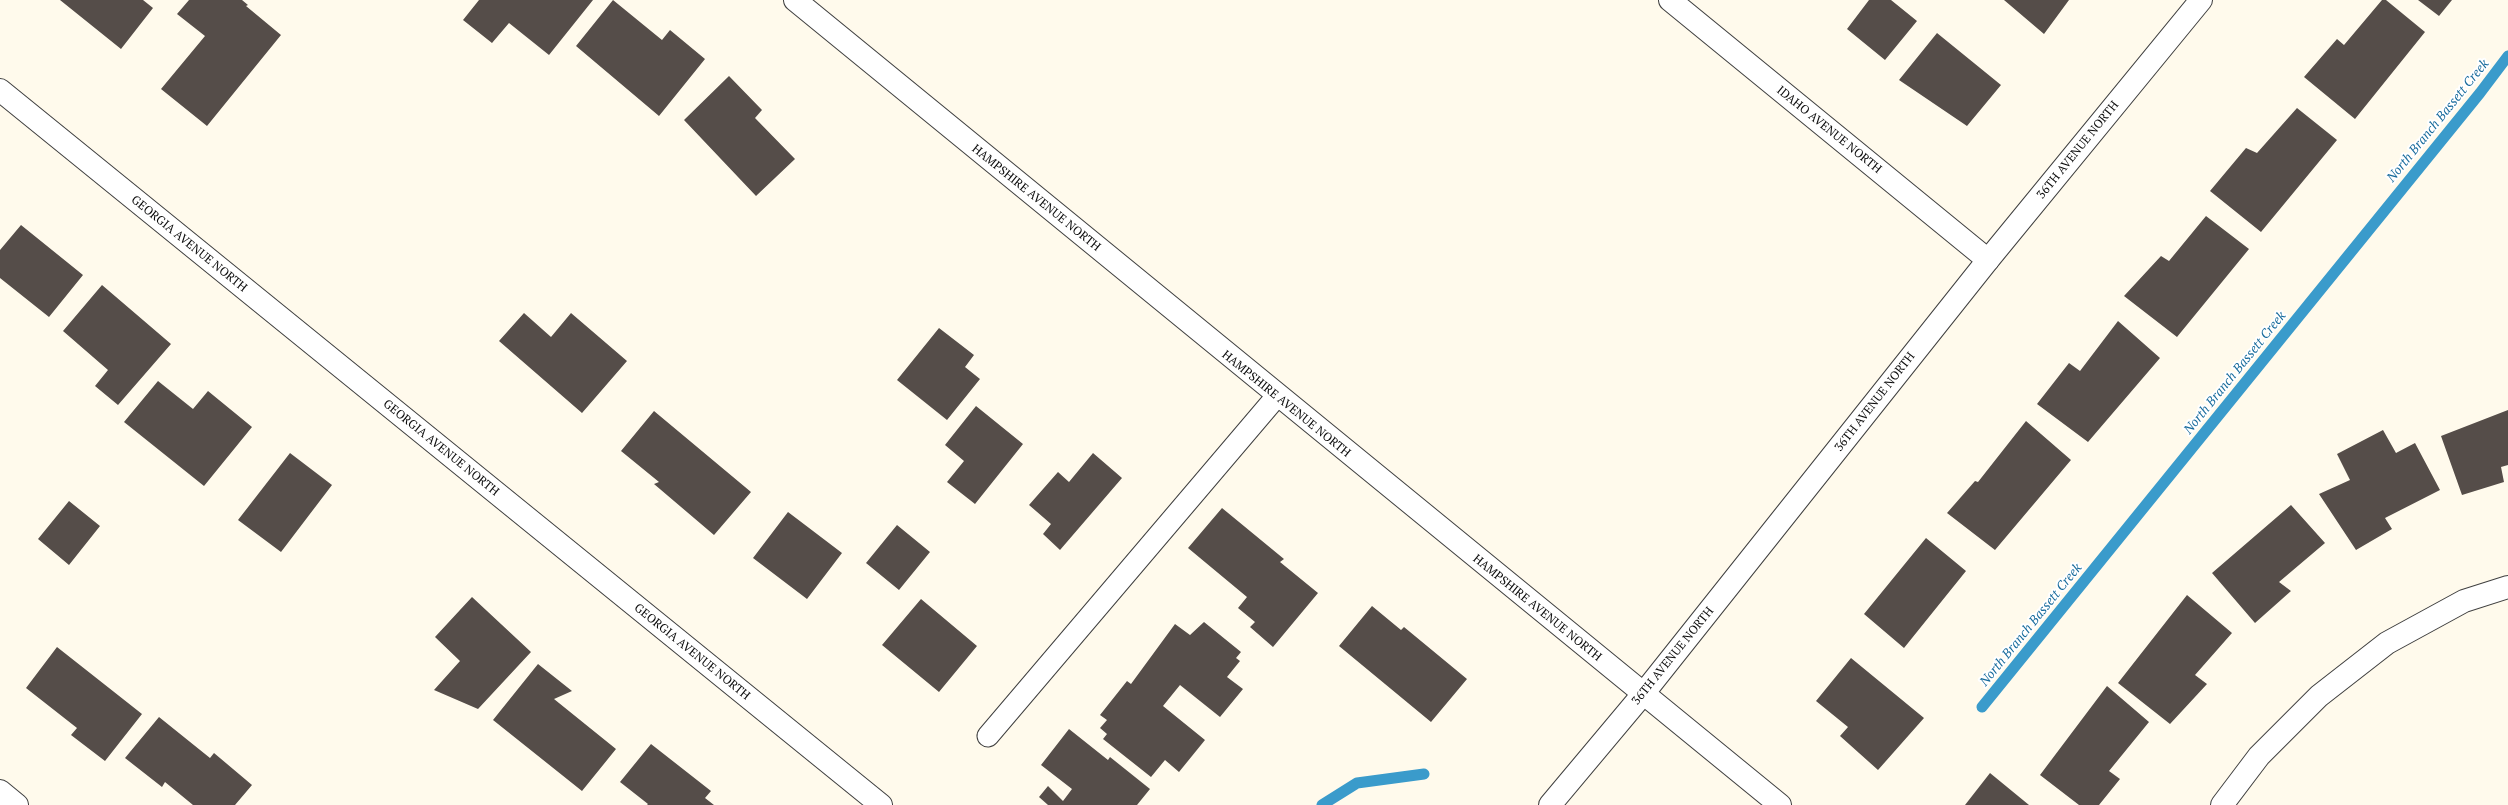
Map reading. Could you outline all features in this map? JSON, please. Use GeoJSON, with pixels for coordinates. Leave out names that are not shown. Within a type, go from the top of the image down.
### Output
{"type":"FeatureCollection","features":[{"type":"Feature","properties":{"kind":"street","name":"HAMPSHIRE AVENUE NORTH"},"geometry":{"type":"LineString","coordinates":[[795,0],[1276,396],[1780,805]]}},
{"type":"Feature","properties":{"kind":"street","name":"IDAHO AVENUE NORTH"},"geometry":{"type":"LineString","coordinates":[[1670,0],[1988,260]]}},
{"type":"Feature","properties":{"kind":"street","name":"36TH AVENUE NORTH"},"geometry":{"type":"LineString","coordinates":[[1550,805],[1643,694],[1988,260],[2201,0]]}},
{"type":"Feature","properties":{"kind":"street","name":"GEORGIA AVENUE NORTH"},"geometry":{"type":"LineString","coordinates":[[0,90],[881,805]]}},
{"type":"Feature","properties":{"kind":"street"},"geometry":{"type":"LineString","coordinates":[[2222,805],[2259,756],[2319,696],[2387,643],[2464,601],[2508,586]]}},
{"type":"Feature","properties":{"kind":"street"},"geometry":{"type":"LineString","coordinates":[[0,791],[17,805]]}},
{"type":"Feature","properties":{"kind":"lane"},"geometry":{"type":"LineString","coordinates":[[988,736],[1276,396]]}},
{"type":"Feature","properties":{"kind":"building"},"geometry":{"type":"Polygon","coordinates":[[[60,0],[143,0],[153,8],[121,49],[60,0]]]}},
{"type":"Feature","properties":{"kind":"building"},"geometry":{"type":"Polygon","coordinates":[[[189,0],[242,0],[248,5],[246,6],[281,35],[207,126],[161,89],[205,36],[177,14],[189,0]]]}},
{"type":"Feature","properties":{"kind":"building"},"geometry":{"type":"Polygon","coordinates":[[[479,0],[593,0],[549,55],[509,23],[492,43],[463,20],[479,0]]]}},
{"type":"Feature","properties":{"kind":"building"},"geometry":{"type":"Polygon","coordinates":[[[613,0],[662,40],[670,30],[705,59],[659,116],[576,46],[613,0]]]}},
{"type":"Feature","properties":{"kind":"building"},"geometry":{"type":"Polygon","coordinates":[[[1869,0],[1891,0],[1917,21],[1885,60],[1847,29],[1869,0]]]}},
{"type":"Feature","properties":{"kind":"building"},"geometry":{"type":"Polygon","coordinates":[[[2004,0],[2069,0],[2044,34],[2004,0]]]}},
{"type":"Feature","properties":{"kind":"building"},"geometry":{"type":"Polygon","coordinates":[[[2382,0],[2386,0],[2425,32],[2355,119],[2304,77],[2337,39],[2344,45],[2382,0]]]}},
{"type":"Feature","properties":{"kind":"building"},"geometry":{"type":"Polygon","coordinates":[[[2418,0],[2452,0],[2439,16],[2418,0]]]}},
{"type":"Feature","properties":{"kind":"building"},"geometry":{"type":"Polygon","coordinates":[[[1937,33],[2001,85],[1967,126],[1899,80],[1937,33]]]}},
{"type":"Feature","properties":{"kind":"building"},"geometry":{"type":"Polygon","coordinates":[[[729,76],[762,110],[755,118],[795,159],[756,196],[684,120],[729,76]]]}},
{"type":"Feature","properties":{"kind":"building"},"geometry":{"type":"Polygon","coordinates":[[[2297,108],[2337,140],[2261,232],[2210,191],[2246,148],[2257,153],[2297,108]]]}},
{"type":"Feature","properties":{"kind":"building"},"geometry":{"type":"Polygon","coordinates":[[[2206,216],[2249,249],[2177,337],[2124,296],[2161,256],[2169,261],[2206,216]]]}},
{"type":"Feature","properties":{"kind":"building"},"geometry":{"type":"Polygon","coordinates":[[[21,225],[83,275],[49,317],[0,278],[0,250],[21,225]]]}},
{"type":"Feature","properties":{"kind":"building"},"geometry":{"type":"Polygon","coordinates":[[[102,285],[171,344],[118,405],[95,386],[108,370],[63,331],[102,285]]]}},
{"type":"Feature","properties":{"kind":"building"},"geometry":{"type":"Polygon","coordinates":[[[524,313],[551,337],[571,313],[627,361],[582,413],[499,341],[524,313]]]}},
{"type":"Feature","properties":{"kind":"building"},"geometry":{"type":"Polygon","coordinates":[[[2118,321],[2160,358],[2088,442],[2037,404],[2069,363],[2080,371],[2118,321]]]}},
{"type":"Feature","properties":{"kind":"building"},"geometry":{"type":"Polygon","coordinates":[[[939,328],[974,355],[965,367],[980,379],[947,420],[897,380],[939,328]]]}},
{"type":"Feature","properties":{"kind":"building"},"geometry":{"type":"Polygon","coordinates":[[[158,381],[193,409],[208,391],[252,427],[204,486],[124,422],[158,381]]]}},
{"type":"Feature","properties":{"kind":"building"},"geometry":{"type":"Polygon","coordinates":[[[976,406],[1023,444],[975,504],[947,482],[964,461],[945,445],[976,406]]]}},
{"type":"Feature","properties":{"kind":"building"},"geometry":{"type":"Polygon","coordinates":[[[2508,410],[2508,465],[2501,467],[2504,482],[2462,495],[2441,436],[2508,410]]]}},
{"type":"Feature","properties":{"kind":"building"},"geometry":{"type":"Polygon","coordinates":[[[654,411],[751,492],[714,535],[654,484],[659,482],[621,451],[654,411]]]}},
{"type":"Feature","properties":{"kind":"building"},"geometry":{"type":"Polygon","coordinates":[[[2026,421],[2071,460],[1995,550],[1947,513],[1975,481],[1978,482],[2026,421]]]}},
{"type":"Feature","properties":{"kind":"building"},"geometry":{"type":"Polygon","coordinates":[[[2383,430],[2396,453],[2415,443],[2440,490],[2385,518],[2392,529],[2356,550],[2319,494],[2350,480],[2337,454],[2383,430]]]}},
{"type":"Feature","properties":{"kind":"building"},"geometry":{"type":"Polygon","coordinates":[[[290,453],[332,485],[281,552],[238,520],[290,453]]]}},
{"type":"Feature","properties":{"kind":"building"},"geometry":{"type":"Polygon","coordinates":[[[1093,453],[1122,478],[1060,550],[1043,534],[1051,524],[1029,505],[1058,472],[1069,482],[1093,453]]]}},
{"type":"Feature","properties":{"kind":"building"},"geometry":{"type":"Polygon","coordinates":[[[69,501],[100,526],[69,565],[38,539],[69,501]]]}},
{"type":"Feature","properties":{"kind":"building"},"geometry":{"type":"Polygon","coordinates":[[[2291,505],[2325,543],[2279,582],[2291,591],[2255,623],[2212,573],[2291,505]]]}},
{"type":"Feature","properties":{"kind":"building"},"geometry":{"type":"Polygon","coordinates":[[[1222,508],[1284,559],[1280,562],[1318,593],[1273,647],[1250,627],[1255,622],[1238,608],[1247,597],[1188,548],[1222,508]]]}},
{"type":"Feature","properties":{"kind":"building"},"geometry":{"type":"Polygon","coordinates":[[[788,512],[842,553],[807,599],[753,558],[788,512]]]}},
{"type":"Feature","properties":{"kind":"building"},"geometry":{"type":"Polygon","coordinates":[[[897,525],[930,552],[899,590],[866,563],[897,525]]]}},
{"type":"Feature","properties":{"kind":"building"},"geometry":{"type":"Polygon","coordinates":[[[1926,538],[1966,571],[1904,648],[1864,614],[1926,538]]]}},
{"type":"Feature","properties":{"kind":"building"},"geometry":{"type":"Polygon","coordinates":[[[2187,595],[2232,633],[2195,675],[2207,684],[2170,724],[2118,683],[2187,595]]]}},
{"type":"Feature","properties":{"kind":"building"},"geometry":{"type":"Polygon","coordinates":[[[472,597],[531,652],[478,709],[434,690],[460,661],[435,637],[472,597]]]}},
{"type":"Feature","properties":{"kind":"building"},"geometry":{"type":"Polygon","coordinates":[[[921,599],[977,646],[939,692],[882,645],[921,599]]]}},
{"type":"Feature","properties":{"kind":"building"},"geometry":{"type":"Polygon","coordinates":[[[1372,606],[1401,630],[1404,627],[1467,679],[1431,722],[1339,646],[1372,606]]]}},
{"type":"Feature","properties":{"kind":"building"},"geometry":{"type":"Polygon","coordinates":[[[1204,622],[1241,652],[1236,658],[1240,661],[1227,677],[1243,689],[1220,717],[1180,685],[1163,706],[1205,740],[1179,772],[1165,760],[1151,777],[1103,739],[1107,734],[1100,728],[1107,720],[1100,715],[1127,681],[1131,684],[1175,624],[1190,635],[1204,622]]]}},
{"type":"Feature","properties":{"kind":"building"},"geometry":{"type":"Polygon","coordinates":[[[57,647],[142,714],[105,761],[71,735],[77,728],[26,688],[57,647]]]}},
{"type":"Feature","properties":{"kind":"building"},"geometry":{"type":"Polygon","coordinates":[[[1851,658],[1924,718],[1878,770],[1840,736],[1848,727],[1816,701],[1851,658]]]}},
{"type":"Feature","properties":{"kind":"building"},"geometry":{"type":"Polygon","coordinates":[[[538,664],[572,691],[554,699],[616,749],[582,791],[493,720],[538,664]]]}},
{"type":"Feature","properties":{"kind":"building"},"geometry":{"type":"Polygon","coordinates":[[[2107,686],[2149,722],[2109,771],[2120,779],[2099,805],[2079,805],[2040,775],[2107,686]]]}},
{"type":"Feature","properties":{"kind":"building"},"geometry":{"type":"Polygon","coordinates":[[[159,717],[210,758],[214,753],[252,785],[235,805],[193,805],[165,782],[162,787],[125,758],[159,717]]]}},
{"type":"Feature","properties":{"kind":"building"},"geometry":{"type":"Polygon","coordinates":[[[1069,729],[1108,760],[1110,757],[1150,789],[1137,805],[1048,805],[1039,797],[1048,786],[1063,801],[1072,789],[1041,765],[1069,729]]]}},
{"type":"Feature","properties":{"kind":"building"},"geometry":{"type":"Polygon","coordinates":[[[651,744],[711,791],[705,798],[714,805],[647,805],[648,804],[620,782],[651,744]]]}},
{"type":"Feature","properties":{"kind":"building"},"geometry":{"type":"Polygon","coordinates":[[[1990,773],[2029,805],[1965,805],[1990,773]]]}},
{"type":"Feature","properties":{"kind":"waterway","name":"North Branch Bassett Creek"},"geometry":{"type":"LineString","coordinates":[[1982,707],[2480,93],[2508,56]]}},
{"type":"Feature","properties":{"kind":"waterway","name":"North Branch Bassett Creek"},"geometry":{"type":"LineString","coordinates":[[1322,805],[1357,783],[1424,774]]}}]}
